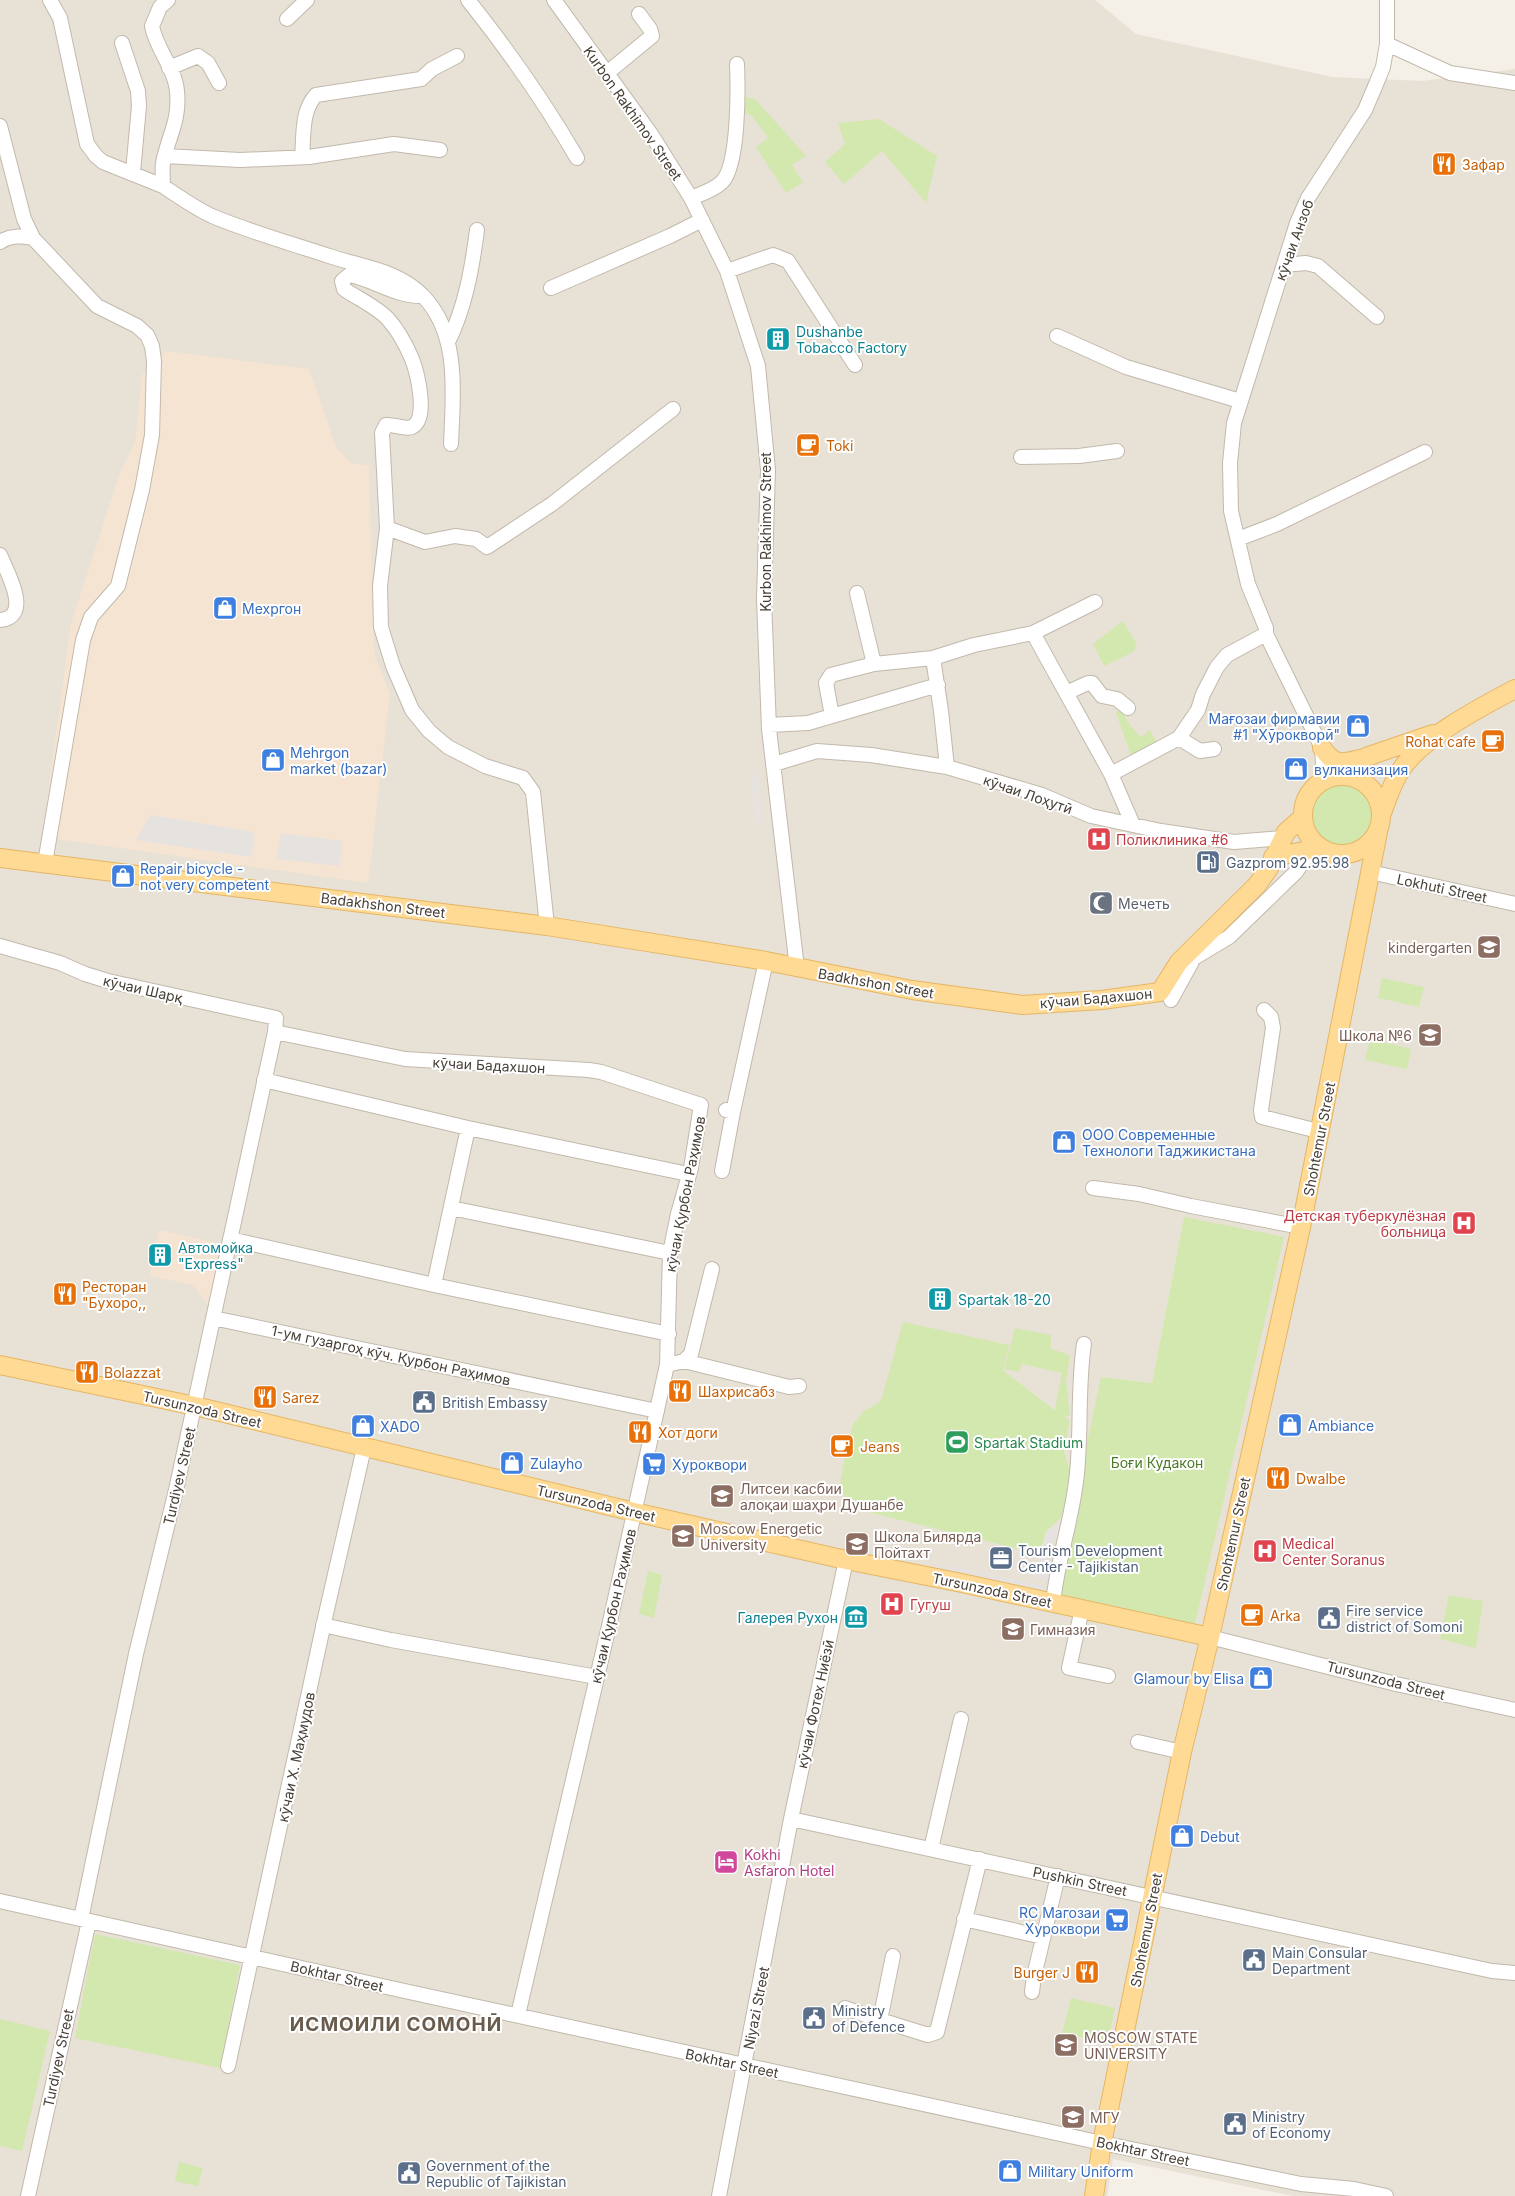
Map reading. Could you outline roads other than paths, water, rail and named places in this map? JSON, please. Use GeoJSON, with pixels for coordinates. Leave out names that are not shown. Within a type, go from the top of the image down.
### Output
{"type":"FeatureCollection","features":[{"type":"Feature","properties":{"kind":"main road"},"geometry":{"type":"LineString","coordinates":[[1271,863],[1315,848],[1341,855],[1353,854],[1363,849],[1378,832],[1382,813],[1400,772],[1411,757],[1445,730],[1515,689]]}},
{"type":"Feature","properties":{"kind":"main road"},"geometry":{"type":"LineString","coordinates":[[1322,748],[1329,758],[1344,763],[1445,730]]}},
{"type":"Feature","properties":{"kind":"main road"},"geometry":{"type":"LineString","coordinates":[[1315,848],[1307,835],[1302,818],[1306,798],[1328,779],[1366,757]]}},
{"type":"Feature","properties":{"kind":"main road"},"geometry":{"type":"LineString","coordinates":[[1328,779],[1353,777],[1367,784],[1377,797],[1382,813]]}},
{"type":"Feature","properties":{"kind":"main road","name":"кӯчаи Бадахшон"},"geometry":{"type":"LineString","coordinates":[[797,968],[912,990],[1022,1005],[1102,1000],[1160,992],[1179,962],[1246,897],[1271,863],[1286,832],[1302,818]]}},
{"type":"Feature","properties":{"kind":"main road","name":"Shohtemur Street"},"geometry":{"type":"LineString","coordinates":[[1094,2196],[1102,2142],[1153,1897],[1160,1854],[1301,1227],[1378,832]]}},
{"type":"Feature","properties":{"kind":"main road"},"geometry":{"type":"LineString","coordinates":[[1341,855],[1370,872]]}},
{"type":"Feature","properties":{"kind":"main road","name":"Badakhshon Street"},"geometry":{"type":"LineString","coordinates":[[0,858],[547,926],[766,961]]}},
{"type":"Feature","properties":{"kind":"main road"},"geometry":{"type":"LineString","coordinates":[[766,961],[797,968]]}},
{"type":"Feature","properties":{"kind":"main road","name":"Tursunzoda Street"},"geometry":{"type":"LineString","coordinates":[[0,1365],[195,1406],[634,1512],[846,1560],[1210,1637]]}},
{"type":"Feature","properties":{"kind":"street"},"geometry":{"type":"LineString","coordinates":[[50,0],[60,18],[87,144],[96,156],[104,162],[163,186],[213,216],[400,278],[412,285],[423,296],[438,314],[448,342],[452,384],[451,444]]}},
{"type":"Feature","properties":{"kind":"street"},"geometry":{"type":"LineString","coordinates":[[163,186],[163,164],[176,124],[176,82],[156,42],[152,26],[160,8],[168,0]]}},
{"type":"Feature","properties":{"kind":"street"},"geometry":{"type":"LineString","coordinates":[[287,19],[307,0]]}},
{"type":"Feature","properties":{"kind":"street"},"geometry":{"type":"LineString","coordinates":[[468,0],[493,31],[553,117],[577,158]]}},
{"type":"Feature","properties":{"kind":"street","name":"Kurbon Rakhimov Street"},"geometry":{"type":"LineString","coordinates":[[554,0],[651,134],[691,198],[727,271],[758,366],[768,470],[764,599],[769,725],[797,968]]}},
{"type":"Feature","properties":{"kind":"street","name":"кӯчаи Анзоб"},"geometry":{"type":"LineString","coordinates":[[1322,748],[1266,634],[1248,584],[1231,511],[1230,462],[1234,423],[1240,401],[1308,198],[1365,110],[1383,66],[1387,44],[1387,0]]}},
{"type":"Feature","properties":{"kind":"street"},"geometry":{"type":"LineString","coordinates":[[607,73],[652,36],[650,29],[639,14]]}},
{"type":"Feature","properties":{"kind":"street"},"geometry":{"type":"LineString","coordinates":[[122,43],[138,91],[139,106],[132,172]]}},
{"type":"Feature","properties":{"kind":"street"},"geometry":{"type":"LineString","coordinates":[[1387,44],[1450,73],[1515,83]]}},
{"type":"Feature","properties":{"kind":"street"},"geometry":{"type":"LineString","coordinates":[[168,68],[198,56],[208,63],[220,83]]}},
{"type":"Feature","properties":{"kind":"street"},"geometry":{"type":"LineString","coordinates":[[302,157],[305,116],[309,103],[316,96],[421,79],[432,69],[457,56]]}},
{"type":"Feature","properties":{"kind":"street"},"geometry":{"type":"LineString","coordinates":[[691,198],[722,183],[730,170],[739,98],[737,64]]}},
{"type":"Feature","properties":{"kind":"street"},"geometry":{"type":"LineString","coordinates":[[0,126],[24,219],[33,238],[97,306],[107,313],[137,326],[147,335],[152,346],[154,361],[152,435],[142,490],[118,586],[91,617],[83,640],[45,863]]}},
{"type":"Feature","properties":{"kind":"street"},"geometry":{"type":"LineString","coordinates":[[165,156],[240,160],[302,157],[394,144],[440,150]]}},
{"type":"Feature","properties":{"kind":"street"},"geometry":{"type":"LineString","coordinates":[[551,288],[702,220]]}},
{"type":"Feature","properties":{"kind":"street"},"geometry":{"type":"LineString","coordinates":[[448,342],[459,318],[473,262],[477,230]]}},
{"type":"Feature","properties":{"kind":"street"},"geometry":{"type":"LineString","coordinates":[[0,242],[6,238],[19,236],[33,238]]}},
{"type":"Feature","properties":{"kind":"street"},"geometry":{"type":"LineString","coordinates":[[727,271],[773,254],[788,261],[855,365]]}},
{"type":"Feature","properties":{"kind":"street"},"geometry":{"type":"LineString","coordinates":[[1284,265],[1306,263],[1318,266],[1377,318]]}},
{"type":"Feature","properties":{"kind":"street"},"geometry":{"type":"LineString","coordinates":[[423,296],[396,293],[360,277],[349,275],[342,281],[344,289],[388,318],[412,359],[420,387],[420,418],[416,425],[410,428],[389,424],[383,428],[381,447],[387,528],[380,586],[382,627],[394,666],[412,710],[429,731],[448,747],[485,766],[523,778],[533,792],[536,806],[547,926]]}},
{"type":"Feature","properties":{"kind":"street"},"geometry":{"type":"LineString","coordinates":[[1057,336],[1126,368],[1240,401]]}},
{"type":"Feature","properties":{"kind":"street"},"geometry":{"type":"LineString","coordinates":[[387,528],[425,542],[455,536],[476,539],[488,547],[552,504],[674,409]]}},
{"type":"Feature","properties":{"kind":"street"},"geometry":{"type":"LineString","coordinates":[[1021,457],[1079,456],[1117,451]]}},
{"type":"Feature","properties":{"kind":"street"},"geometry":{"type":"LineString","coordinates":[[1238,539],[1276,524],[1424,452]]}},
{"type":"Feature","properties":{"kind":"street"},"geometry":{"type":"LineString","coordinates":[[0,555],[17,600],[16,610],[12,616],[0,620]]}},
{"type":"Feature","properties":{"kind":"street"},"geometry":{"type":"LineString","coordinates":[[857,593],[874,664]]}},
{"type":"Feature","properties":{"kind":"street"},"geometry":{"type":"LineString","coordinates":[[832,716],[826,683],[831,675],[874,664],[933,658],[974,645],[1034,633],[1095,602]]}},
{"type":"Feature","properties":{"kind":"street"},"geometry":{"type":"LineString","coordinates":[[1034,633],[1111,774],[1132,825]]}},
{"type":"Feature","properties":{"kind":"street"},"geometry":{"type":"LineString","coordinates":[[1111,774],[1179,738],[1198,710],[1203,694],[1222,661],[1227,656],[1266,634]]}},
{"type":"Feature","properties":{"kind":"street"},"geometry":{"type":"LineString","coordinates":[[933,658],[938,685],[947,767]]}},
{"type":"Feature","properties":{"kind":"street"},"geometry":{"type":"LineString","coordinates":[[1066,693],[1092,683],[1102,696],[1117,699],[1128,708]]}},
{"type":"Feature","properties":{"kind":"street"},"geometry":{"type":"LineString","coordinates":[[769,725],[808,723],[938,685]]}},
{"type":"Feature","properties":{"kind":"street"},"geometry":{"type":"LineString","coordinates":[[1179,738],[1200,751],[1214,749]]}},
{"type":"Feature","properties":{"kind":"street"},"geometry":{"type":"LineString","coordinates":[[1322,748],[1323,763],[1328,779]]}},
{"type":"Feature","properties":{"kind":"street","name":"кӯчаи Лоҳутӣ"},"geometry":{"type":"LineString","coordinates":[[774,764],[816,751],[871,755],[947,767],[1042,795],[1091,816],[1132,825],[1234,842],[1283,838]]}},
{"type":"Feature","properties":{"kind":"street"},"geometry":{"type":"LineString","coordinates":[[1171,1000],[1194,958],[1229,937],[1296,872],[1315,848]]}},
{"type":"Feature","properties":{"kind":"street","name":"Lokhuti Street"},"geometry":{"type":"LineString","coordinates":[[1370,872],[1515,904]]}},
{"type":"Feature","properties":{"kind":"street","name":"кӯчаи Шарқ"},"geometry":{"type":"LineString","coordinates":[[0,946],[60,963],[108,982],[276,1018],[275,1032]]}},
{"type":"Feature","properties":{"kind":"street"},"geometry":{"type":"LineString","coordinates":[[722,1171],[729,1111],[766,961]]}},
{"type":"Feature","properties":{"kind":"street"},"geometry":{"type":"LineString","coordinates":[[1264,1010],[1271,1017],[1273,1028],[1261,1110],[1262,1116],[1264,1119],[1310,1130]]}},
{"type":"Feature","properties":{"kind":"street","name":"Turdiyev Street"},"geometry":{"type":"LineString","coordinates":[[28,2196],[85,1920],[136,1654],[195,1406],[275,1032]]}},
{"type":"Feature","properties":{"kind":"street","name":"кӯчаи Бадахшон"},"geometry":{"type":"LineString","coordinates":[[275,1032],[405,1060],[595,1071],[701,1105]]}},
{"type":"Feature","properties":{"kind":"street"},"geometry":{"type":"LineString","coordinates":[[264,1080],[468,1128],[688,1174]]}},
{"type":"Feature","properties":{"kind":"street","name":"кӯчаи Қурбон Раҳимов"},"geometry":{"type":"LineString","coordinates":[[518,2015],[667,1365],[670,1253],[688,1174],[694,1156],[701,1105]]}},
{"type":"Feature","properties":{"kind":"street"},"geometry":{"type":"LineString","coordinates":[[434,1285],[468,1128]]}},
{"type":"Feature","properties":{"kind":"street"},"geometry":{"type":"LineString","coordinates":[[1093,1188],[1138,1194],[1301,1227]]}},
{"type":"Feature","properties":{"kind":"street"},"geometry":{"type":"LineString","coordinates":[[451,1208],[670,1253]]}},
{"type":"Feature","properties":{"kind":"street"},"geometry":{"type":"LineString","coordinates":[[230,1239],[434,1285],[669,1334]]}},
{"type":"Feature","properties":{"kind":"street"},"geometry":{"type":"LineString","coordinates":[[684,1361],[690,1354],[712,1269]]}},
{"type":"Feature","properties":{"kind":"street","name":"1-ум гузаргоҳ кӯч. Қурбон Раҳимов"},"geometry":{"type":"LineString","coordinates":[[213,1318],[657,1411]]}},
{"type":"Feature","properties":{"kind":"street"},"geometry":{"type":"LineString","coordinates":[[1053,1603],[1060,1555],[1076,1482],[1080,1370],[1084,1344]]}},
{"type":"Feature","properties":{"kind":"street"},"geometry":{"type":"LineString","coordinates":[[667,1365],[684,1361],[789,1387],[799,1386]]}},
{"type":"Feature","properties":{"kind":"street","name":"кӯчаи Х. Маҳмудов"},"geometry":{"type":"LineString","coordinates":[[228,2066],[323,1625],[364,1448]]}},
{"type":"Feature","properties":{"kind":"street","name":"кӯчаи Фотех Ниёзӣ"},"geometry":{"type":"LineString","coordinates":[[791,1819],[846,1560]]}},
{"type":"Feature","properties":{"kind":"street"},"geometry":{"type":"LineString","coordinates":[[1082,1610],[1069,1668],[1108,1676]]}},
{"type":"Feature","properties":{"kind":"street"},"geometry":{"type":"LineString","coordinates":[[323,1625],[391,1640],[597,1677]]}},
{"type":"Feature","properties":{"kind":"street","name":"Tursunzoda Street"},"geometry":{"type":"LineString","coordinates":[[1210,1637],[1396,1684],[1515,1710]]}},
{"type":"Feature","properties":{"kind":"street"},"geometry":{"type":"LineString","coordinates":[[931,1849],[961,1720]]}},
{"type":"Feature","properties":{"kind":"street"},"geometry":{"type":"LineString","coordinates":[[1138,1742],[1182,1752]]}},
{"type":"Feature","properties":{"kind":"street","name":"Pushkin Street"},"geometry":{"type":"LineString","coordinates":[[791,1819],[1492,1971],[1515,1973]]}},
{"type":"Feature","properties":{"kind":"street","name":"Niyazi Street"},"geometry":{"type":"LineString","coordinates":[[719,2196],[791,1819]]}},
{"type":"Feature","properties":{"kind":"street"},"geometry":{"type":"LineString","coordinates":[[845,2008],[928,2035],[937,2032],[980,1859]]}},
{"type":"Feature","properties":{"kind":"street"},"geometry":{"type":"LineString","coordinates":[[1032,1992],[1058,1876]]}},
{"type":"Feature","properties":{"kind":"street","name":"Bokhtar Street"},"geometry":{"type":"LineString","coordinates":[[0,1901],[251,1958],[1102,2142],[1301,2184],[1354,2189],[1386,2196]]}},
{"type":"Feature","properties":{"kind":"street"},"geometry":{"type":"LineString","coordinates":[[964,1920],[1043,1937]]}},
{"type":"Feature","properties":{"kind":"street"},"geometry":{"type":"LineString","coordinates":[[880,2020],[893,1956]]}},
{"type":"Feature","properties":{"kind":"place","name":"Зафар"},"geometry":{"type":"Point","coordinates":[1444,164]}},
{"type":"Feature","properties":{"kind":"place","name":"Dushanbe Tobacco Factory"},"geometry":{"type":"Point","coordinates":[778,339]}},
{"type":"Feature","properties":{"kind":"place","name":"Toki"},"geometry":{"type":"Point","coordinates":[808,445]}},
{"type":"Feature","properties":{"kind":"place","name":"Мехргон"},"geometry":{"type":"Point","coordinates":[225,608]}},
{"type":"Feature","properties":{"kind":"place","name":"Мағозаи фирмавии #1 \"Хӯрокворӣ\""},"geometry":{"type":"Point","coordinates":[1358,726]}},
{"type":"Feature","properties":{"kind":"place","name":"Rohat cafe"},"geometry":{"type":"Point","coordinates":[1493,741]}},
{"type":"Feature","properties":{"kind":"place","name":"Mehrgon market (bazar)"},"geometry":{"type":"Point","coordinates":[273,760]}},
{"type":"Feature","properties":{"kind":"place","name":"вулканизация"},"geometry":{"type":"Point","coordinates":[1296,769]}},
{"type":"Feature","properties":{"kind":"place","name":"Поликлиника #6"},"geometry":{"type":"Point","coordinates":[1099,839]}},
{"type":"Feature","properties":{"kind":"place","name":"Gazprom 92.95.98"},"geometry":{"type":"Point","coordinates":[1208,862]}},
{"type":"Feature","properties":{"kind":"place","name":"Repair bicycle - not very competent"},"geometry":{"type":"Point","coordinates":[123,876]}},
{"type":"Feature","properties":{"kind":"place","name":"Мечеть"},"geometry":{"type":"Point","coordinates":[1101,903]}},
{"type":"Feature","properties":{"kind":"place","name":"kindergarten"},"geometry":{"type":"Point","coordinates":[1489,947]}},
{"type":"Feature","properties":{"kind":"place","name":"Школа №6"},"geometry":{"type":"Point","coordinates":[1430,1035]}},
{"type":"Feature","properties":{"kind":"place","name":"ООО Современные Технологи Таджикистана"},"geometry":{"type":"Point","coordinates":[1064,1142]}},
{"type":"Feature","properties":{"kind":"place","name":"Детская туберкулёзная больница"},"geometry":{"type":"Point","coordinates":[1464,1223]}},
{"type":"Feature","properties":{"kind":"place","name":"Автомойка \"Express\""},"geometry":{"type":"Point","coordinates":[160,1255]}},
{"type":"Feature","properties":{"kind":"place","name":"Ресторан \"Бухоро,,"},"geometry":{"type":"Point","coordinates":[65,1294]}},
{"type":"Feature","properties":{"kind":"place","name":"Spartak 18-20"},"geometry":{"type":"Point","coordinates":[940,1299]}},
{"type":"Feature","properties":{"kind":"place","name":"Bolazzat"},"geometry":{"type":"Point","coordinates":[87,1372]}},
{"type":"Feature","properties":{"kind":"place","name":"Шахрисабз"},"geometry":{"type":"Point","coordinates":[680,1391]}},
{"type":"Feature","properties":{"kind":"place","name":"Sarez"},"geometry":{"type":"Point","coordinates":[265,1397]}},
{"type":"Feature","properties":{"kind":"place","name":"British Embassy"},"geometry":{"type":"Point","coordinates":[424,1402]}},
{"type":"Feature","properties":{"kind":"place","name":"Ambiance"},"geometry":{"type":"Point","coordinates":[1290,1425]}},
{"type":"Feature","properties":{"kind":"place","name":"XADO"},"geometry":{"type":"Point","coordinates":[363,1426]}},
{"type":"Feature","properties":{"kind":"place","name":"Хот доги"},"geometry":{"type":"Point","coordinates":[640,1432]}},
{"type":"Feature","properties":{"kind":"place","name":"Spartak Stadium"},"geometry":{"type":"Point","coordinates":[957,1442]}},
{"type":"Feature","properties":{"kind":"place","name":"Jeans"},"geometry":{"type":"Point","coordinates":[842,1446]}},
{"type":"Feature","properties":{"kind":"place","name":"Zulayho"},"geometry":{"type":"Point","coordinates":[512,1463]}},
{"type":"Feature","properties":{"kind":"place","name":"Хуроквори"},"geometry":{"type":"Point","coordinates":[654,1464]}},
{"type":"Feature","properties":{"kind":"place","name":"Dwalbe"},"geometry":{"type":"Point","coordinates":[1278,1478]}},
{"type":"Feature","properties":{"kind":"place","name":"Литсеи касбии алоқаи шаҳри Душанбе"},"geometry":{"type":"Point","coordinates":[722,1496]}},
{"type":"Feature","properties":{"kind":"place","name":"Moscow Energetic University"},"geometry":{"type":"Point","coordinates":[683,1536]}},
{"type":"Feature","properties":{"kind":"place","name":"Школа Билярда Пойтахт"},"geometry":{"type":"Point","coordinates":[857,1544]}},
{"type":"Feature","properties":{"kind":"place","name":"Medical Center Soranus"},"geometry":{"type":"Point","coordinates":[1265,1551]}},
{"type":"Feature","properties":{"kind":"place","name":"Tourism Development Center - Tajikistan"},"geometry":{"type":"Point","coordinates":[1001,1558]}},
{"type":"Feature","properties":{"kind":"place","name":"Гугуш"},"geometry":{"type":"Point","coordinates":[892,1604]}},
{"type":"Feature","properties":{"kind":"place","name":"Arka"},"geometry":{"type":"Point","coordinates":[1252,1615]}},
{"type":"Feature","properties":{"kind":"place","name":"Галерея Рухон"},"geometry":{"type":"Point","coordinates":[856,1617]}},
{"type":"Feature","properties":{"kind":"place","name":"Fire service district of Somoni"},"geometry":{"type":"Point","coordinates":[1329,1618]}},
{"type":"Feature","properties":{"kind":"place","name":"Гимназия"},"geometry":{"type":"Point","coordinates":[1013,1629]}},
{"type":"Feature","properties":{"kind":"place","name":"Glamour by Elisa"},"geometry":{"type":"Point","coordinates":[1261,1678]}},
{"type":"Feature","properties":{"kind":"place","name":"Debut"},"geometry":{"type":"Point","coordinates":[1182,1836]}},
{"type":"Feature","properties":{"kind":"place","name":"Kokhi Asfaron Hotel"},"geometry":{"type":"Point","coordinates":[726,1862]}},
{"type":"Feature","properties":{"kind":"place","name":"RC Магозаи Хуроквори"},"geometry":{"type":"Point","coordinates":[1117,1920]}},
{"type":"Feature","properties":{"kind":"place","name":"Main Consular Department"},"geometry":{"type":"Point","coordinates":[1254,1960]}},
{"type":"Feature","properties":{"kind":"place","name":"Burger J"},"geometry":{"type":"Point","coordinates":[1087,1972]}},
{"type":"Feature","properties":{"kind":"place","name":"Ministry of Defence"},"geometry":{"type":"Point","coordinates":[814,2018]}},
{"type":"Feature","properties":{"kind":"place","name":"MOSCOW STATE UNIVERSITY"},"geometry":{"type":"Point","coordinates":[1066,2045]}},
{"type":"Feature","properties":{"kind":"place","name":"МГУ"},"geometry":{"type":"Point","coordinates":[1073,2117]}},
{"type":"Feature","properties":{"kind":"place","name":"Ministry of Economy"},"geometry":{"type":"Point","coordinates":[1235,2124]}},
{"type":"Feature","properties":{"kind":"place","name":"Military Uniform"},"geometry":{"type":"Point","coordinates":[1010,2171]}},
{"type":"Feature","properties":{"kind":"place","name":"Government of the Republic of Tajikistan"},"geometry":{"type":"Point","coordinates":[409,2173]}},
{"type":"Feature","properties":{"kind":"district","name":"ИСМОИЛИ СОМОНӢ"},"geometry":{"type":"Point","coordinates":[396,2024]}},
{"type":"Feature","properties":{"kind":"park label","name":"Боғи Кудакон"},"geometry":{"type":"Point","coordinates":[1157,1462]}}]}
